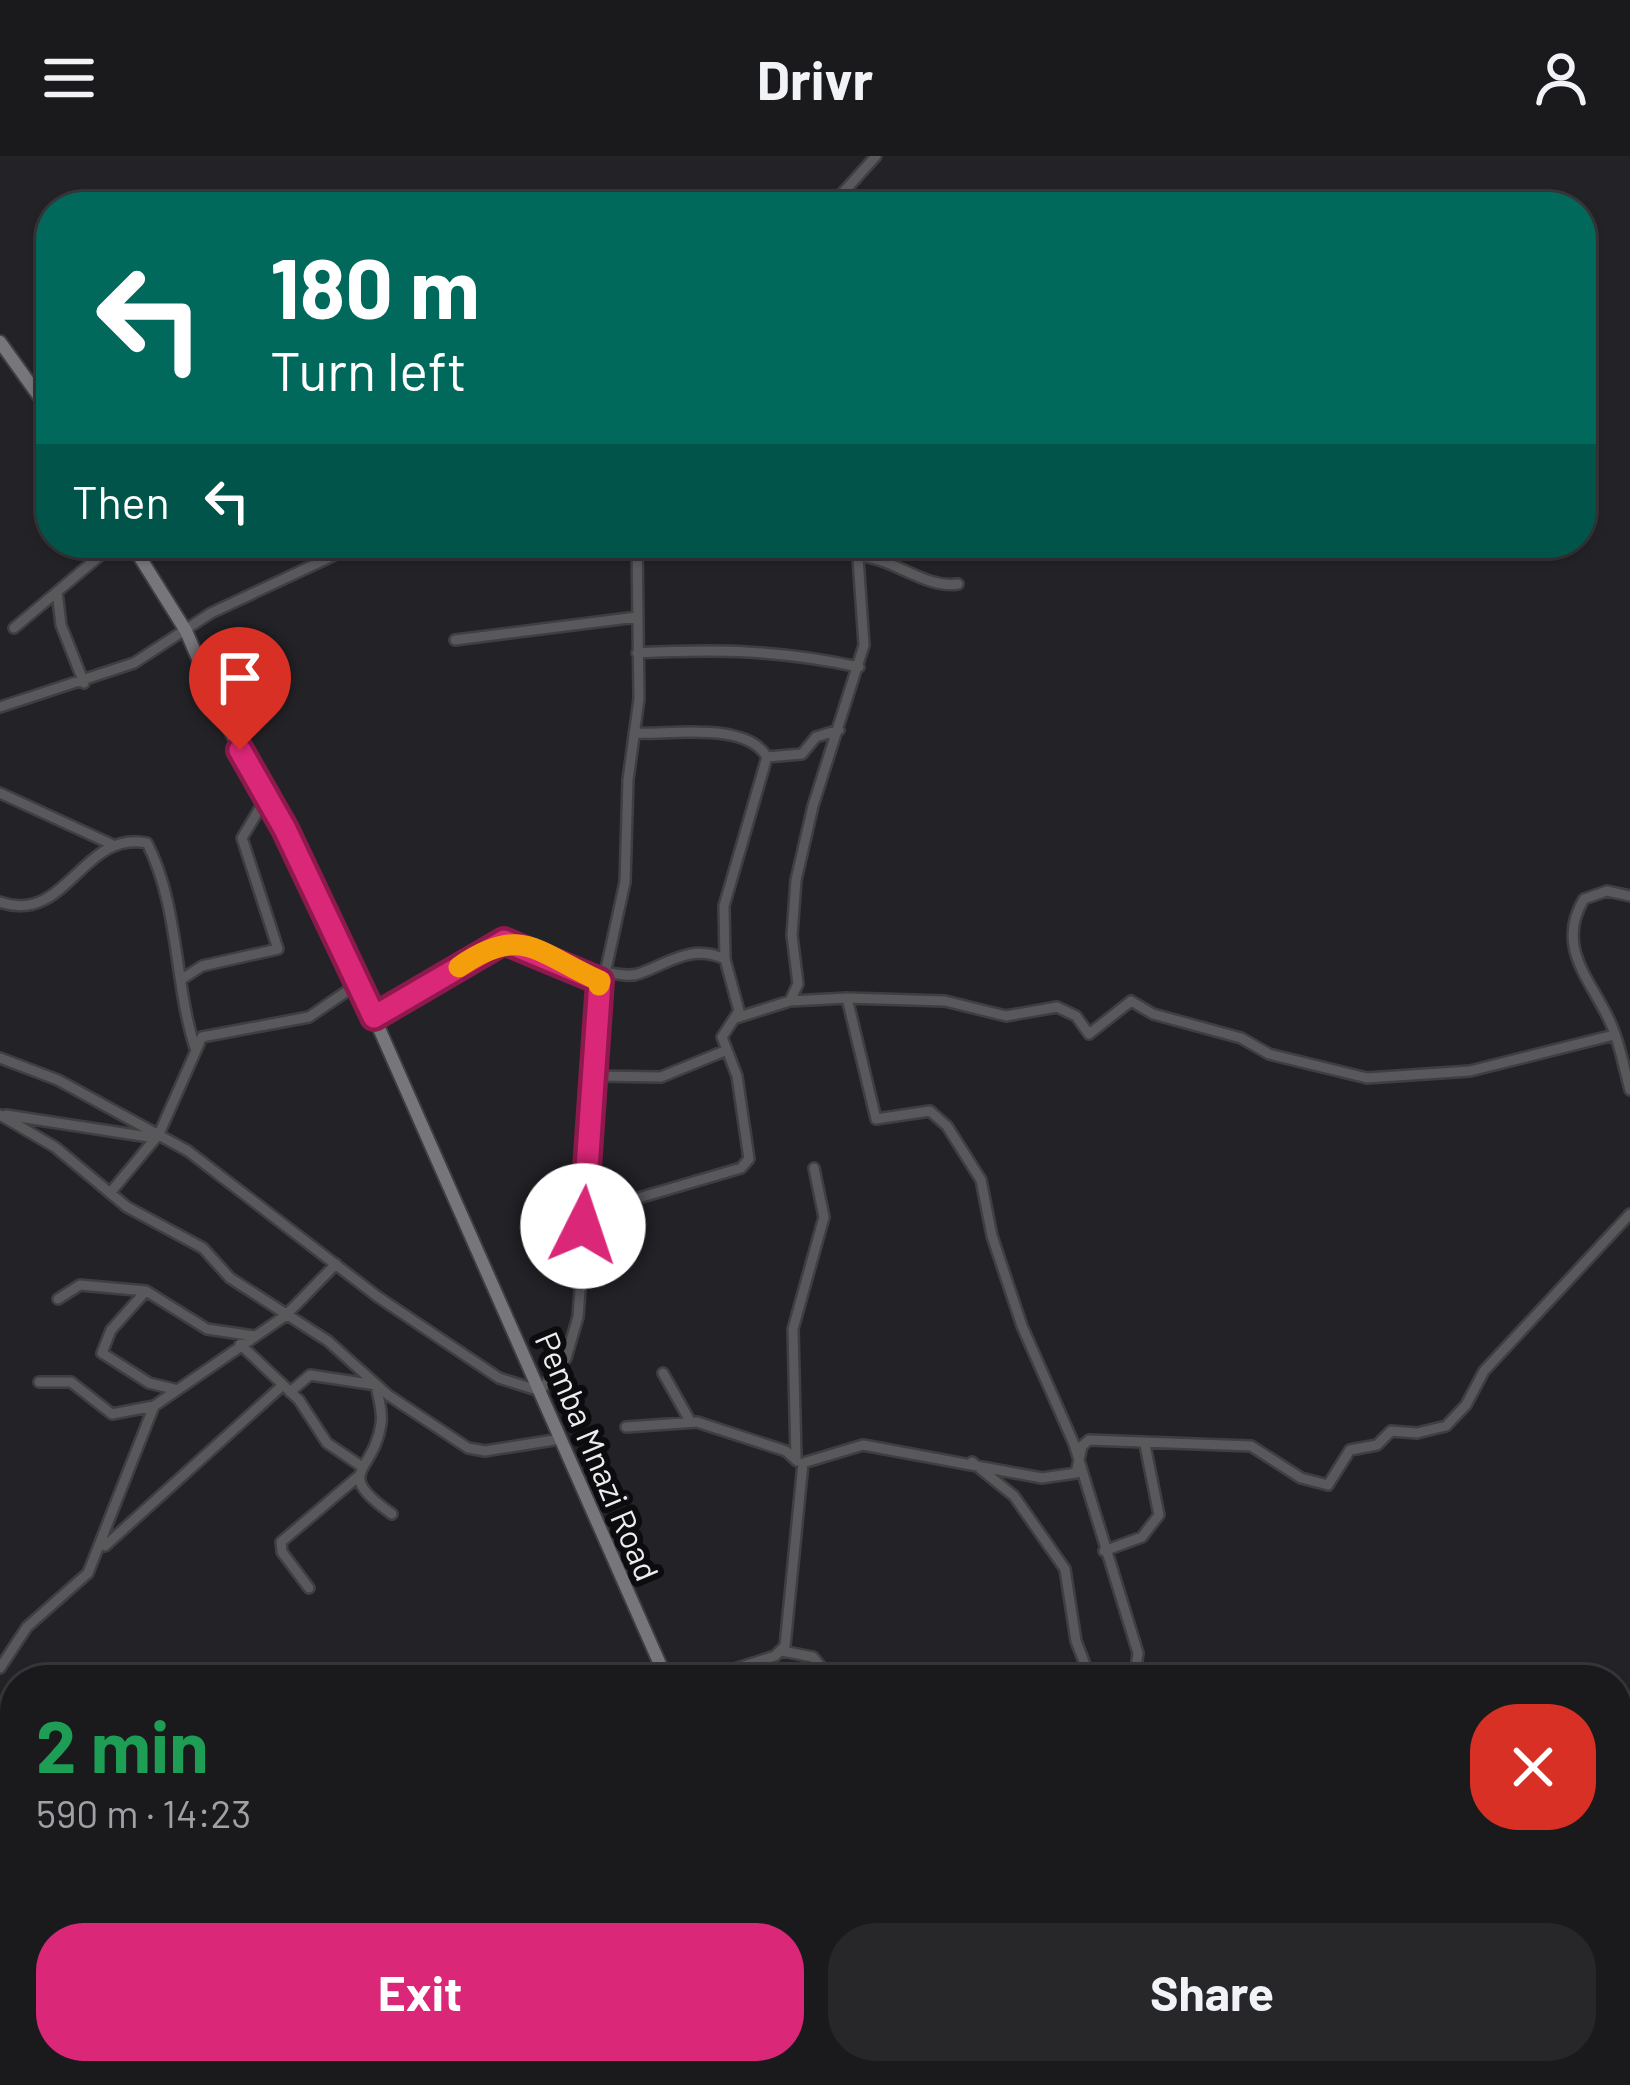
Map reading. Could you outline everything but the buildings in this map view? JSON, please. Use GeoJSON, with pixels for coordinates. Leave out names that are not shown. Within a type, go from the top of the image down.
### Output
{"type":"FeatureCollection","features":[{"type":"Feature","properties":{"kind":"main road"},"geometry":{"type":"LineString","coordinates":[[0,342],[36,392]]}},
{"type":"Feature","properties":{"kind":"main road","name":"Pemba Mnazi Road"},"geometry":{"type":"LineString","coordinates":[[140,558],[186,631],[359,982],[660,1665]]}},
{"type":"Feature","properties":{"kind":"street"},"geometry":{"type":"LineString","coordinates":[[844,192],[877,156]]}},
{"type":"Feature","properties":{"kind":"street"},"geometry":{"type":"LineString","coordinates":[[14,628],[97,558]]}},
{"type":"Feature","properties":{"kind":"street"},"geometry":{"type":"LineString","coordinates":[[0,706],[84,683],[134,663],[243,596],[328,558]]}},
{"type":"Feature","properties":{"kind":"street"},"geometry":{"type":"LineString","coordinates":[[0,1058],[58,1080],[157,1136],[499,1378],[541,1391],[566,1358],[577,1332],[596,1076],[592,1036],[601,976],[625,882],[637,558]]}},
{"type":"Feature","properties":{"kind":"street"},"geometry":{"type":"LineString","coordinates":[[790,1001],[798,984],[791,922],[796,880],[812,806],[860,667],[864,634],[857,558]]}},
{"type":"Feature","properties":{"kind":"street"},"geometry":{"type":"LineString","coordinates":[[879,558],[940,585],[958,584]]}},
{"type":"Feature","properties":{"kind":"street"},"geometry":{"type":"LineString","coordinates":[[57,592],[62,625],[84,683]]}},
{"type":"Feature","properties":{"kind":"street"},"geometry":{"type":"LineString","coordinates":[[455,640],[637,616]]}},
{"type":"Feature","properties":{"kind":"street"},"geometry":{"type":"LineString","coordinates":[[637,653],[730,647],[791,652],[860,667]]}},
{"type":"Feature","properties":{"kind":"street"},"geometry":{"type":"LineString","coordinates":[[767,757],[802,754],[816,737],[839,730]]}},
{"type":"Feature","properties":{"kind":"street"},"geometry":{"type":"LineString","coordinates":[[634,733],[716,734],[755,744],[767,757]]}},
{"type":"Feature","properties":{"kind":"street"},"geometry":{"type":"LineString","coordinates":[[584,1214],[747,1164],[736,1076],[722,1037],[740,1003],[725,959],[724,906],[767,757]]}},
{"type":"Feature","properties":{"kind":"street"},"geometry":{"type":"LineString","coordinates":[[0,793],[111,844],[142,841],[151,850],[195,1048]]}},
{"type":"Feature","properties":{"kind":"street"},"geometry":{"type":"LineString","coordinates":[[182,979],[202,966],[278,949],[242,838],[266,797]]}},
{"type":"Feature","properties":{"kind":"street"},"geometry":{"type":"LineString","coordinates":[[0,902],[20,908],[48,899],[111,844]]}},
{"type":"Feature","properties":{"kind":"street"},"geometry":{"type":"LineString","coordinates":[[1630,896],[1596,893],[1583,899],[1574,920],[1581,976],[1614,1035],[1630,1090]]}},
{"type":"Feature","properties":{"kind":"street"},"geometry":{"type":"LineString","coordinates":[[374,1017],[504,941],[601,976],[637,975],[663,959],[689,954],[725,959]]}},
{"type":"Feature","properties":{"kind":"street"},"geometry":{"type":"LineString","coordinates":[[110,1192],[157,1136],[195,1048],[206,1034],[309,1017],[359,982]]}},
{"type":"Feature","properties":{"kind":"street"},"geometry":{"type":"LineString","coordinates":[[848,998],[876,1119],[930,1111],[974,1163],[1022,1326],[1080,1463],[1138,1653],[1136,1665]]}},
{"type":"Feature","properties":{"kind":"street"},"geometry":{"type":"LineString","coordinates":[[736,1018],[790,1001],[945,1001],[1006,1016],[1057,1007],[1076,1016],[1088,1034],[1131,1001],[1153,1015],[1241,1038],[1269,1054],[1367,1078],[1470,1071],[1614,1035]]}},
{"type":"Feature","properties":{"kind":"street"},"geometry":{"type":"LineString","coordinates":[[596,1076],[662,1077],[727,1050]]}},
{"type":"Feature","properties":{"kind":"street"},"geometry":{"type":"LineString","coordinates":[[0,1115],[157,1136]]}},
{"type":"Feature","properties":{"kind":"street"},"geometry":{"type":"LineString","coordinates":[[0,1115],[56,1147],[110,1192],[203,1248],[230,1278],[328,1341],[434,1428],[477,1451],[560,1438]]}},
{"type":"Feature","properties":{"kind":"street"},"geometry":{"type":"LineString","coordinates":[[782,1652],[796,1560],[793,1329],[824,1217],[814,1168]]}},
{"type":"Feature","properties":{"kind":"street"},"geometry":{"type":"LineString","coordinates":[[626,1427],[690,1421],[798,1462],[863,1445],[1042,1478],[1073,1474],[1086,1441],[1144,1445],[1196,1441],[1251,1446],[1301,1478],[1331,1484],[1349,1450],[1377,1445],[1391,1431],[1417,1433],[1445,1426],[1466,1405],[1484,1371],[1630,1214]]}},
{"type":"Feature","properties":{"kind":"street"},"geometry":{"type":"LineString","coordinates":[[101,1549],[154,1406],[285,1316],[336,1264]]}},
{"type":"Feature","properties":{"kind":"street"},"geometry":{"type":"LineString","coordinates":[[58,1299],[80,1285],[146,1291],[207,1329],[254,1336]]}},
{"type":"Feature","properties":{"kind":"street"},"geometry":{"type":"LineString","coordinates":[[146,1291],[111,1330],[102,1353],[149,1383],[174,1389]]}},
{"type":"Feature","properties":{"kind":"street"},"geometry":{"type":"LineString","coordinates":[[240,1344],[287,1389],[327,1443],[360,1471],[367,1498],[392,1514]]}},
{"type":"Feature","properties":{"kind":"street"},"geometry":{"type":"LineString","coordinates":[[662,1373],[690,1421]]}},
{"type":"Feature","properties":{"kind":"street"},"geometry":{"type":"LineString","coordinates":[[2,1665],[27,1627],[65,1598],[101,1549],[287,1389],[310,1375],[376,1384]]}},
{"type":"Feature","properties":{"kind":"street"},"geometry":{"type":"LineString","coordinates":[[39,1382],[71,1382],[112,1414],[154,1406]]}},
{"type":"Feature","properties":{"kind":"street"},"geometry":{"type":"LineString","coordinates":[[309,1588],[280,1546],[360,1471],[382,1420],[376,1384]]}},
{"type":"Feature","properties":{"kind":"street"},"geometry":{"type":"LineString","coordinates":[[1104,1551],[1142,1537],[1159,1515],[1144,1445]]}},
{"type":"Feature","properties":{"kind":"street"},"geometry":{"type":"LineString","coordinates":[[972,1462],[1014,1496],[1065,1570],[1076,1641],[1085,1665]]}},
{"type":"Feature","properties":{"kind":"street"},"geometry":{"type":"LineString","coordinates":[[744,1665],[782,1652],[813,1657],[820,1665]]}},
{"type":"Feature","properties":{"kind":"slow traffic"},"geometry":{"type":"LineString","coordinates":[[459,967],[504,941],[537,951],[600,981],[599,985]]}},
{"type":"Feature","properties":{"kind":"route"},"geometry":{"type":"LineString","coordinates":[[240,750],[285,829],[374,1017],[504,941],[600,981],[592,1036],[596,1076],[583,1226]]}}]}
